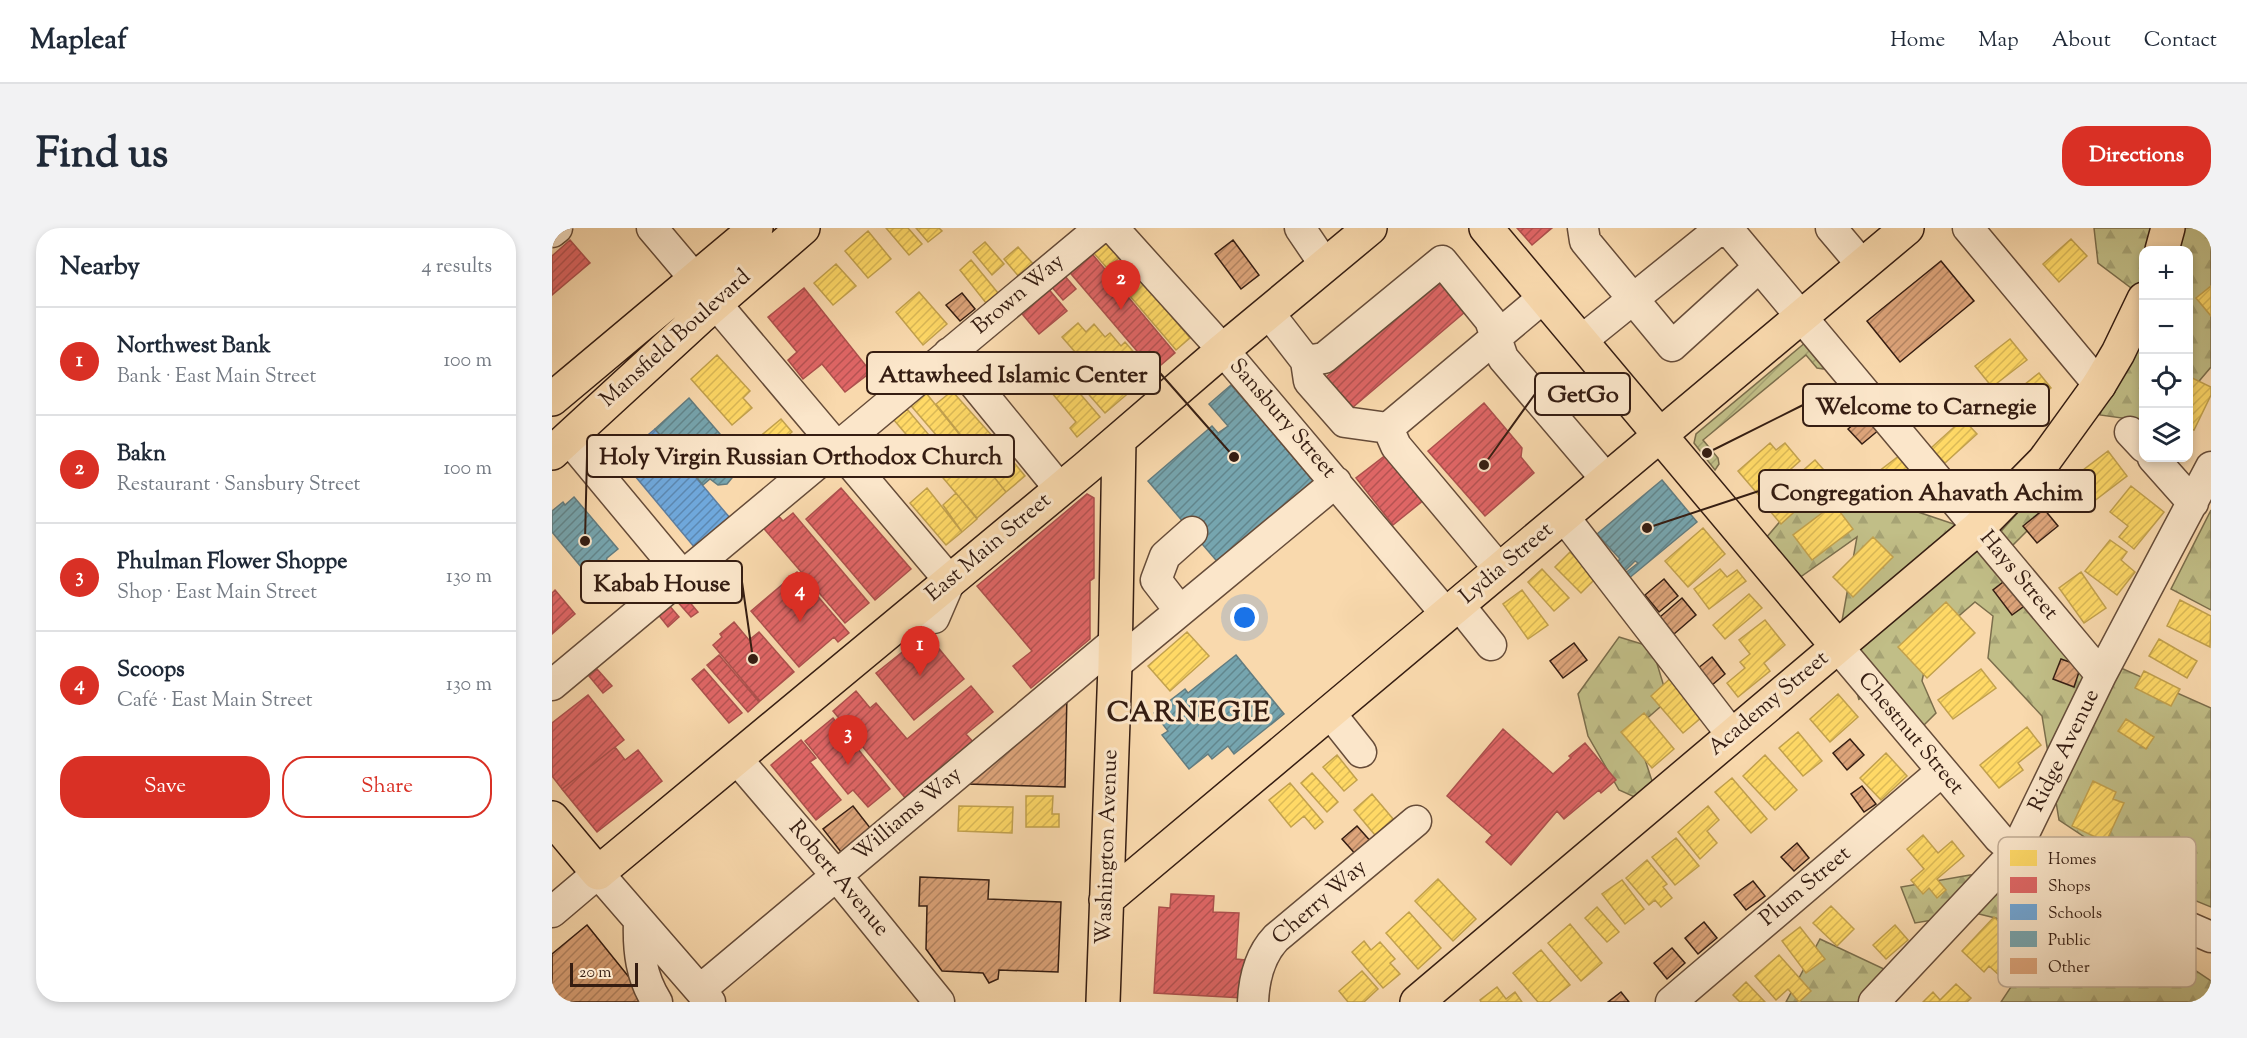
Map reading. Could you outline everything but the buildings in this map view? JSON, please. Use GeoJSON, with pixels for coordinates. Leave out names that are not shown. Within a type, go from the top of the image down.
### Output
{"type":"FeatureCollection","features":[{"type":"Feature","properties":{"kind":"main road","name":"Mansfield Boulevard"},"geometry":{"type":"LineString","coordinates":[[560,445],[704,292],[756,228]]}},
{"type":"Feature","properties":{"kind":"main road","name":"Mansfield Boulevard"},"geometry":{"type":"LineString","coordinates":[[552,399],[704,292],[803,228]]}},
{"type":"Feature","properties":{"kind":"main road","name":"East Main Street"},"geometry":{"type":"LineString","coordinates":[[598,873],[1370,228]]}},
{"type":"Feature","properties":{"kind":"main road","name":"Chestnut Street"},"geometry":{"type":"LineString","coordinates":[[1486,228],[1837,646]]}},
{"type":"Feature","properties":{"kind":"main road","name":"Lydia Street"},"geometry":{"type":"LineString","coordinates":[[1106,900],[1907,228]]}},
{"type":"Feature","properties":{"kind":"main road"},"geometry":{"type":"LineString","coordinates":[[2163,246],[2168,228]]}},
{"type":"Feature","properties":{"kind":"main road","name":"Academy Street"},"geometry":{"type":"LineString","coordinates":[[1417,1002],[1978,528],[2044,461],[2100,385],[2144,300]]}},
{"type":"Feature","properties":{"kind":"main road","name":"Washington Avenue"},"geometry":{"type":"LineString","coordinates":[[1103,1002],[1116,653],[1119,440]]}},
{"type":"Feature","properties":{"kind":"main road"},"geometry":{"type":"LineString","coordinates":[[552,818],[598,873]]}},
{"type":"Feature","properties":{"kind":"street"},"geometry":{"type":"LineString","coordinates":[[552,232],[556,228]]}},
{"type":"Feature","properties":{"kind":"street"},"geometry":{"type":"LineString","coordinates":[[652,228],[950,581],[934,618]]}},
{"type":"Feature","properties":{"kind":"street","name":"Brown Way"},"geometry":{"type":"LineString","coordinates":[[552,685],[1100,228]]}},
{"type":"Feature","properties":{"kind":"street","name":"Sansbury Street"},"geometry":{"type":"LineString","coordinates":[[1113,228],[1223,350],[1336,482],[1453,610],[1491,645]]}},
{"type":"Feature","properties":{"kind":"street"},"geometry":{"type":"LineString","coordinates":[[1300,228],[1325,265]]}},
{"type":"Feature","properties":{"kind":"street"},"geometry":{"type":"LineString","coordinates":[[1583,228],[1585,241],[1672,346],[1759,267]]}},
{"type":"Feature","properties":{"kind":"street"},"geometry":{"type":"LineString","coordinates":[[1831,228],[1863,266]]}},
{"type":"Feature","properties":{"kind":"street"},"geometry":{"type":"LineString","coordinates":[[1968,228],[2100,385]]}},
{"type":"Feature","properties":{"kind":"street"},"geometry":{"type":"LineString","coordinates":[[1581,341],[1634,299],[1736,232]]}},
{"type":"Feature","properties":{"kind":"street","name":"Hays Street"},"geometry":{"type":"LineString","coordinates":[[1736,232],[1759,267],[1800,318],[2102,675]]}},
{"type":"Feature","properties":{"kind":"street"},"geometry":{"type":"LineString","coordinates":[[1306,361],[1324,358],[1442,261],[1490,320],[1503,358],[1607,480]]}},
{"type":"Feature","properties":{"kind":"street"},"geometry":{"type":"LineString","coordinates":[[1268,312],[1306,361],[1310,381],[1345,422],[1388,428],[1544,297]]}},
{"type":"Feature","properties":{"kind":"street"},"geometry":{"type":"LineString","coordinates":[[949,353],[1060,489]]}},
{"type":"Feature","properties":{"kind":"street"},"geometry":{"type":"LineString","coordinates":[[1388,428],[1396,446],[1500,570]]}},
{"type":"Feature","properties":{"kind":"street"},"geometry":{"type":"LineString","coordinates":[[560,445],[682,575]]}},
{"type":"Feature","properties":{"kind":"street"},"geometry":{"type":"LineString","coordinates":[[2157,462],[2193,503]]}},
{"type":"Feature","properties":{"kind":"street","name":"Ridge Avenue"},"geometry":{"type":"LineString","coordinates":[[2022,837],[2102,675],[2211,467]]}},
{"type":"Feature","properties":{"kind":"street","name":"Williams Way"},"geometry":{"type":"LineString","coordinates":[[705,996],[836,875],[1116,653],[1180,611],[1336,482]]}},
{"type":"Feature","properties":{"kind":"street"},"geometry":{"type":"LineString","coordinates":[[1564,517],[1732,735]]}},
{"type":"Feature","properties":{"kind":"street"},"geometry":{"type":"LineString","coordinates":[[1180,611],[1156,580],[1165,555],[1192,532]]}},
{"type":"Feature","properties":{"kind":"street","name":"Chestnut Street"},"geometry":{"type":"LineString","coordinates":[[1837,646],[1998,837]]}},
{"type":"Feature","properties":{"kind":"street"},"geometry":{"type":"LineString","coordinates":[[1330,712],[1361,752]]}},
{"type":"Feature","properties":{"kind":"street","name":"Robert Avenue"},"geometry":{"type":"LineString","coordinates":[[736,758],[836,875],[939,1002]]}},
{"type":"Feature","properties":{"kind":"street","name":"Plum Street"},"geometry":{"type":"LineString","coordinates":[[1671,1002],[1942,771]]}},
{"type":"Feature","properties":{"kind":"street","name":"Cherry Way"},"geometry":{"type":"LineString","coordinates":[[1253,1002],[1259,966],[1266,948],[1416,821]]}},
{"type":"Feature","properties":{"kind":"street","name":"Ridge Avenue"},"geometry":{"type":"LineString","coordinates":[[1874,1002],[1998,870]]}},
{"type":"Feature","properties":{"kind":"street"},"geometry":{"type":"LineString","coordinates":[[598,873],[705,996]]}},
{"type":"Feature","properties":{"kind":"street","name":"East Main Street"},"geometry":{"type":"LineString","coordinates":[[552,912],[598,873]]}},
{"type":"Feature","properties":{"kind":"street"},"geometry":{"type":"LineString","coordinates":[[639,922],[640,956],[650,991],[656,1002]]}},
{"type":"Feature","properties":{"kind":"street","name":"Chestnut Street"},"geometry":{"type":"LineString","coordinates":[[2196,930],[2211,937]]}},
{"type":"Feature","properties":{"kind":"green space"},"geometry":{"type":"Polygon","coordinates":[[[2094,228],[2211,228],[2211,367],[2193,388],[2193,246],[2139,246],[2139,420],[2100,415],[2135,291],[2098,263],[2094,228]]]}},
{"type":"Feature","properties":{"kind":"green space"},"geometry":{"type":"Polygon","coordinates":[[[1806,342],[1827,368],[1817,368],[1806,355],[1703,440],[1718,458],[1719,464],[1715,470],[1694,443],[1696,434],[1806,342]]]}},
{"type":"Feature","properties":{"kind":"green space"},"geometry":{"type":"Polygon","coordinates":[[[2059,467],[2068,490],[2009,549],[2049,636],[2211,708],[2211,907],[2196,901],[2196,837],[2085,837],[2059,820],[2042,716],[1988,658],[1993,616],[1975,602],[1931,640],[1922,681],[1936,713],[1919,730],[1864,666],[1859,700],[1840,632],[1857,537],[1792,583],[1760,545],[1806,491],[1865,481],[1918,512],[1995,538],[2059,467]]]}},
{"type":"Feature","properties":{"kind":"green space"},"geometry":{"type":"Polygon","coordinates":[[[2211,510],[2211,610],[2171,589],[2211,510]]]}},
{"type":"Feature","properties":{"kind":"green space"},"geometry":{"type":"Polygon","coordinates":[[[1619,637],[1652,647],[1668,700],[1635,729],[1654,787],[1639,799],[1619,790],[1588,736],[1578,694],[1619,637]]]}},
{"type":"Feature","properties":{"kind":"green space"},"geometry":{"type":"Polygon","coordinates":[[[1998,874],[1998,919],[1975,913],[1915,923],[1901,887],[1970,875],[1998,874]]]}},
{"type":"Feature","properties":{"kind":"green space"},"geometry":{"type":"Polygon","coordinates":[[[1820,939],[1884,969],[1860,1002],[1786,1002],[1820,939]]]}},
{"type":"Feature","properties":{"kind":"green space"},"geometry":{"type":"Polygon","coordinates":[[[2196,971],[2211,981],[2211,1002],[2001,1002],[2011,987],[2196,987],[2196,971]]]}},
{"type":"Feature","properties":{"kind":"place","name":"Bakn"},"geometry":{"type":"Point","coordinates":[1121,310]}},
{"type":"Feature","properties":{"kind":"place","name":"Welcome to Carnegie"},"geometry":{"type":"Point","coordinates":[1707,453]}},
{"type":"Feature","properties":{"kind":"place","name":"Attawheed Islamic Center"},"geometry":{"type":"Point","coordinates":[1234,457]}},
{"type":"Feature","properties":{"kind":"place","name":"GetGo"},"geometry":{"type":"Point","coordinates":[1484,465]}},
{"type":"Feature","properties":{"kind":"place","name":"Congregation Ahavath Achim"},"geometry":{"type":"Point","coordinates":[1647,528]}},
{"type":"Feature","properties":{"kind":"place","name":"Holy Virgin Russian Orthodox Church"},"geometry":{"type":"Point","coordinates":[585,541]}},
{"type":"Feature","properties":{"kind":"place","name":"Scoops"},"geometry":{"type":"Point","coordinates":[800,622]}},
{"type":"Feature","properties":{"kind":"place","name":"Kabab House"},"geometry":{"type":"Point","coordinates":[753,659]}},
{"type":"Feature","properties":{"kind":"place","name":"Northwest Bank"},"geometry":{"type":"Point","coordinates":[920,676]}},
{"type":"Feature","properties":{"kind":"place","name":"Phulman Flower Shoppe"},"geometry":{"type":"Point","coordinates":[848,765]}},
{"type":"Feature","properties":{"kind":"district","name":"CARNEGIE"},"geometry":{"type":"Point","coordinates":[1189,714]}}]}
